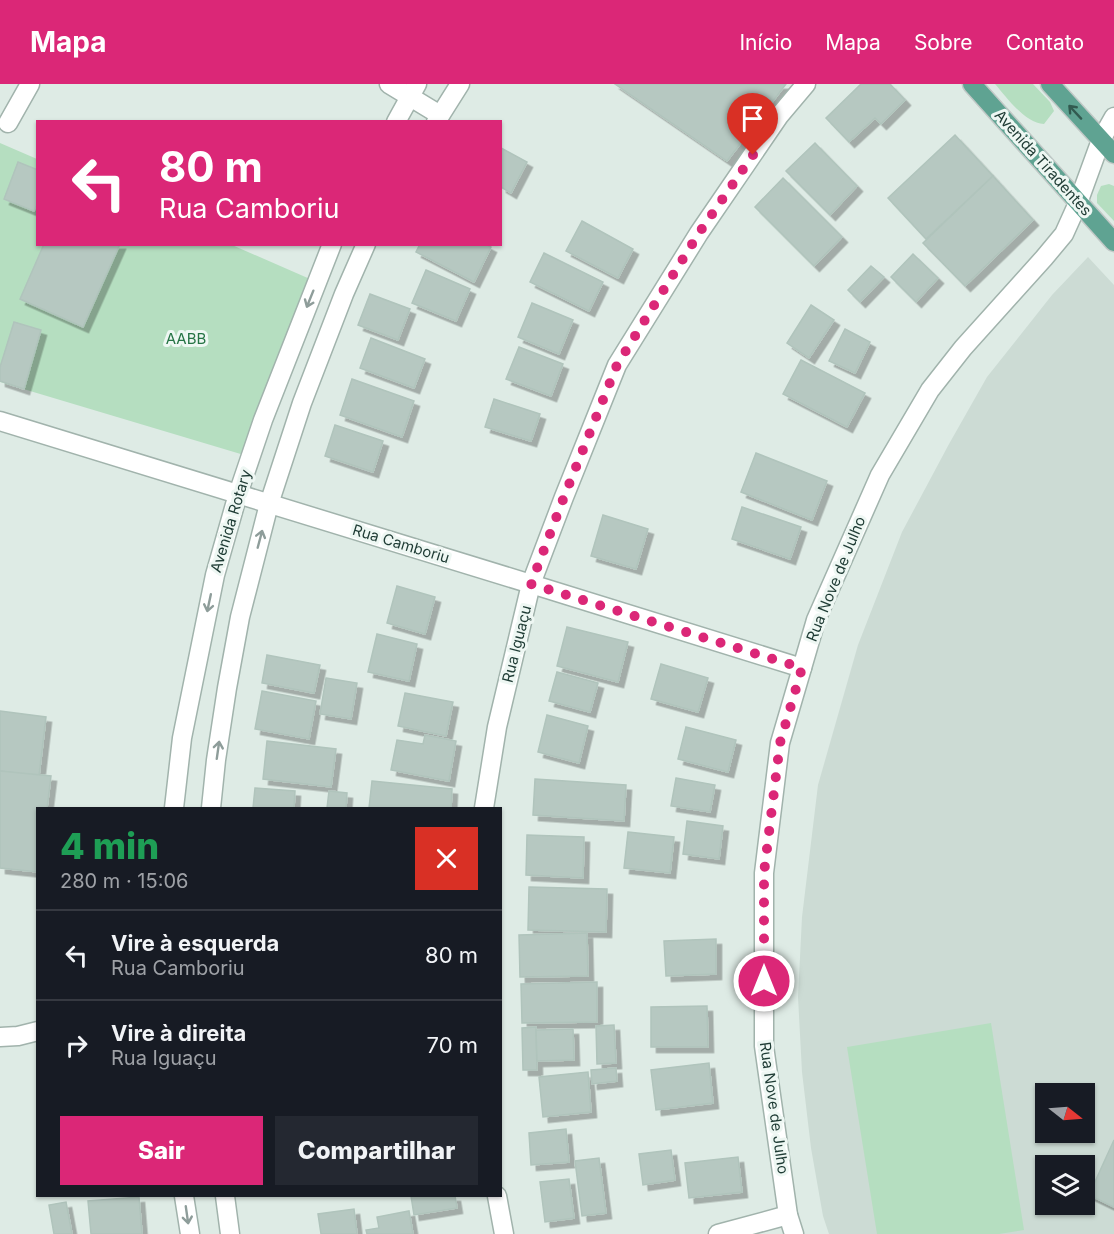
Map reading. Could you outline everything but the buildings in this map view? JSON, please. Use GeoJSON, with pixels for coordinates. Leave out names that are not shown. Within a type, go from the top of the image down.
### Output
{"type":"FeatureCollection","features":[{"type":"Feature","properties":{"kind":"main road","name":"Avenida Tiradentes"},"geometry":{"type":"LineString","coordinates":[[972,84],[1114,242]]}},
{"type":"Feature","properties":{"kind":"main road"},"geometry":{"type":"LineString","coordinates":[[1050,84],[1114,154]]}},
{"type":"Feature","properties":{"kind":"street"},"geometry":{"type":"LineString","coordinates":[[8,123],[30,84]]}},
{"type":"Feature","properties":{"kind":"street"},"geometry":{"type":"LineString","coordinates":[[388,84],[413,90],[438,118],[460,84]]}},
{"type":"Feature","properties":{"kind":"street","name":"Rua Iguaçu"},"geometry":{"type":"LineString","coordinates":[[484,807],[496,727],[531,584],[617,365],[699,233],[779,116],[806,84]]}},
{"type":"Feature","properties":{"kind":"street"},"geometry":{"type":"LineString","coordinates":[[397,120],[413,90]]}},
{"type":"Feature","properties":{"kind":"street","name":"Rua Nove de Julho"},"geometry":{"type":"LineString","coordinates":[[794,1234],[788,1215],[764,1046],[764,873],[780,743],[816,620],[880,475],[930,390],[963,348],[1064,234],[1101,140],[1114,117]]}},
{"type":"Feature","properties":{"kind":"street","name":"Avenida Rotary"},"geometry":{"type":"LineString","coordinates":[[174,807],[182,738],[215,575],[238,494],[263,420],[331,246]]}},
{"type":"Feature","properties":{"kind":"street","name":"Avenida Rotary"},"geometry":{"type":"LineString","coordinates":[[211,807],[216,760],[238,627],[269,504],[302,403],[365,246]]}},
{"type":"Feature","properties":{"kind":"street","name":"Rua Camboriu"},"geometry":{"type":"LineString","coordinates":[[0,421],[802,668]]}},
{"type":"Feature","properties":{"kind":"street"},"geometry":{"type":"LineString","coordinates":[[9,1036],[36,1030]]}},
{"type":"Feature","properties":{"kind":"street"},"geometry":{"type":"LineString","coordinates":[[9,1036],[36,1040]]}},
{"type":"Feature","properties":{"kind":"street"},"geometry":{"type":"LineString","coordinates":[[184,1197],[190,1234]]}},
{"type":"Feature","properties":{"kind":"street"},"geometry":{"type":"LineString","coordinates":[[225,1197],[230,1234]]}},
{"type":"Feature","properties":{"kind":"street"},"geometry":{"type":"LineString","coordinates":[[497,1197],[504,1234]]}},
{"type":"Feature","properties":{"kind":"street"},"geometry":{"type":"LineString","coordinates":[[718,1234],[788,1215]]}},
{"type":"Feature","properties":{"kind":"shaded area"},"geometry":{"type":"Polygon","coordinates":[[[1088,257],[1114,285],[1114,1234],[829,1234],[823,1216],[811,1148],[802,1072],[798,997],[802,917],[818,785],[858,645],[902,532],[987,377],[1052,295],[1088,257]]]}},
{"type":"Feature","properties":{"kind":"green space"},"geometry":{"type":"Polygon","coordinates":[[[995,84],[1033,84],[1050,102],[1054,111],[1044,124],[1037,123],[1023,115],[995,84]]]}},
{"type":"Feature","properties":{"kind":"green space","name":"AABB"},"geometry":{"type":"Polygon","coordinates":[[[0,143],[36,159],[36,246],[234,246],[310,279],[244,455],[0,382],[0,143]]]}},
{"type":"Feature","properties":{"kind":"green space"},"geometry":{"type":"Polygon","coordinates":[[[1109,184],[1114,186],[1114,221],[1097,203],[1097,195],[1101,186],[1109,184]]]}},
{"type":"Feature","properties":{"kind":"green space"},"geometry":{"type":"Polygon","coordinates":[[[991,1023],[1024,1230],[999,1234],[877,1234],[847,1047],[991,1023]]]}},
{"type":"Feature","properties":{"kind":"route"},"geometry":{"type":"LineString","coordinates":[[753,155],[699,233],[617,365],[531,584],[802,668],[780,743],[764,873],[764,981]]}}]}
